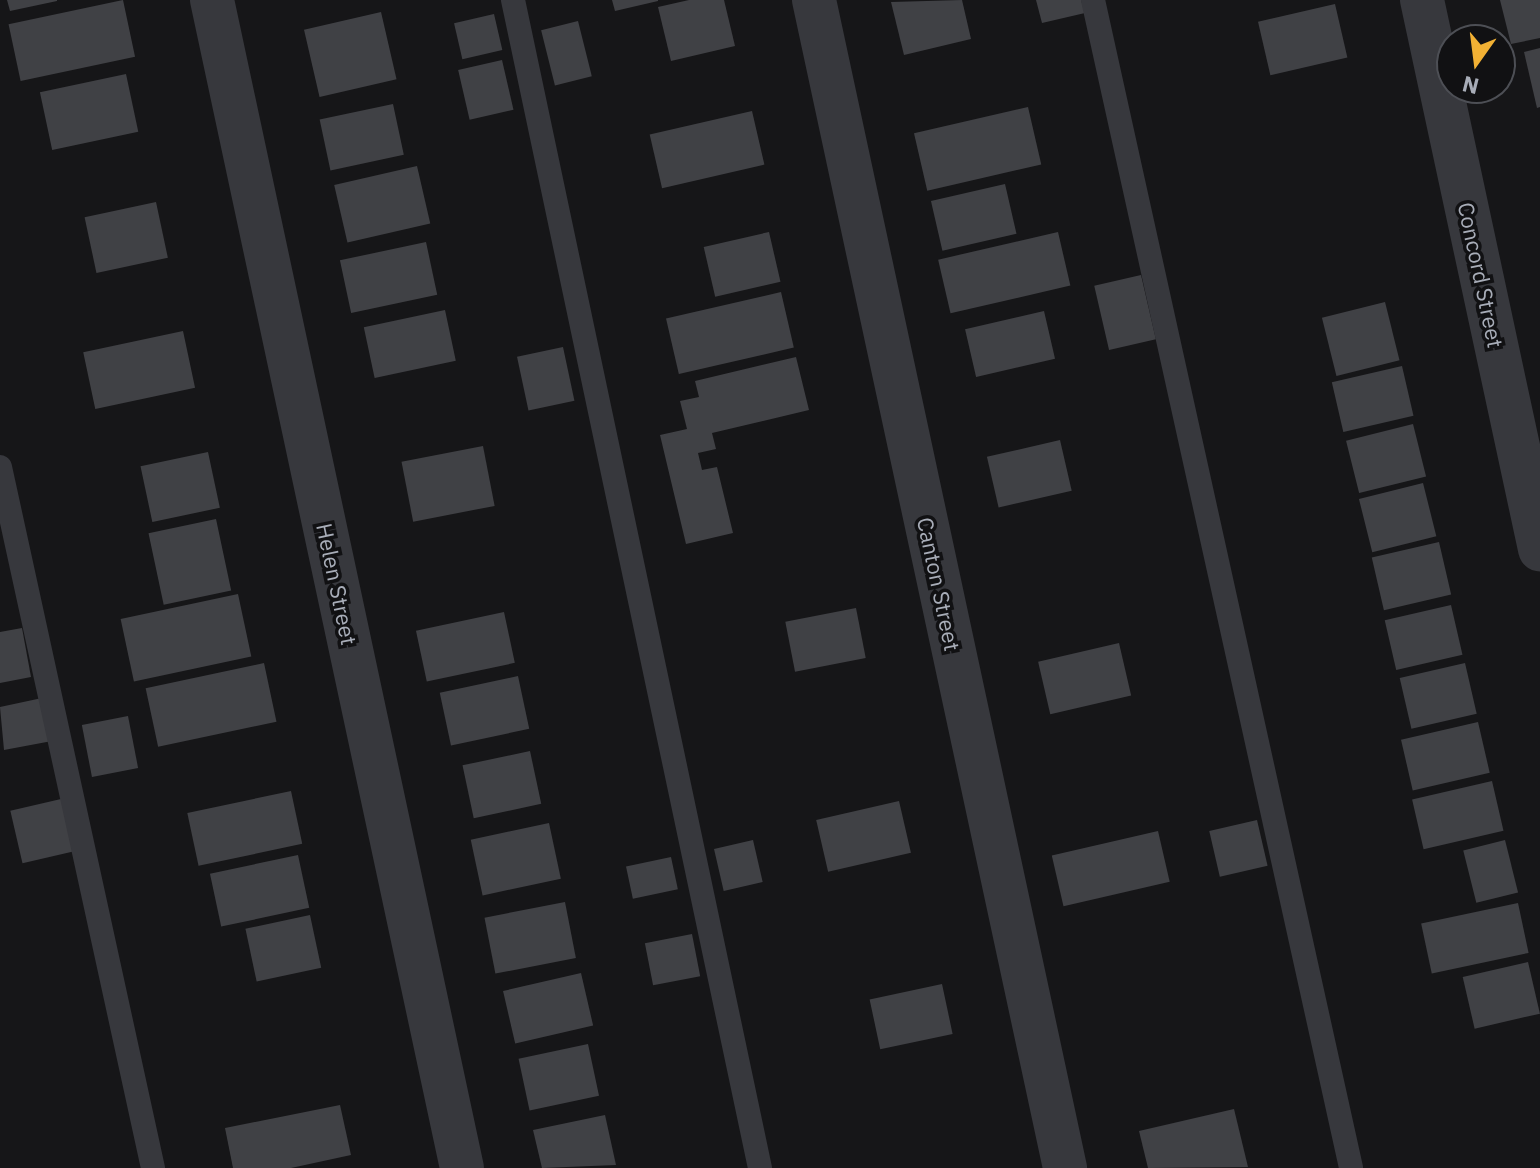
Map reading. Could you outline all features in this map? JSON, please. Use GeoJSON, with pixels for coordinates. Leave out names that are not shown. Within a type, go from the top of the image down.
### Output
{"type":"FeatureCollection","features":[{"type":"Feature","properties":{"kind":"street","name":"Helen Street"},"geometry":{"type":"LineString","coordinates":[[212,0],[462,1168]]}},
{"type":"Feature","properties":{"kind":"street","name":"Canton Street"},"geometry":{"type":"LineString","coordinates":[[814,0],[1065,1168]]}},
{"type":"Feature","properties":{"kind":"street","name":"Concord Street"},"geometry":{"type":"LineString","coordinates":[[1422,0],[1540,549]]}},
{"type":"Feature","properties":{"kind":"lane"},"geometry":{"type":"LineString","coordinates":[[513,0],[760,1168]]}},
{"type":"Feature","properties":{"kind":"lane"},"geometry":{"type":"LineString","coordinates":[[1093,0],[1351,1168]]}},
{"type":"Feature","properties":{"kind":"lane"},"geometry":{"type":"LineString","coordinates":[[0,467],[153,1168]]}},
{"type":"Feature","properties":{"kind":"building"},"geometry":{"type":"Polygon","coordinates":[[[7,0],[57,0],[57,1],[10,11],[7,0]]]}},
{"type":"Feature","properties":{"kind":"building"},"geometry":{"type":"Polygon","coordinates":[[[123,0],[135,57],[21,81],[9,24],[123,0]]]}},
{"type":"Feature","properties":{"kind":"building"},"geometry":{"type":"Polygon","coordinates":[[[612,0],[658,0],[658,1],[615,11],[612,0]]]}},
{"type":"Feature","properties":{"kind":"building"},"geometry":{"type":"Polygon","coordinates":[[[689,0],[724,0],[735,46],[671,61],[658,7],[689,0]]]}},
{"type":"Feature","properties":{"kind":"building"},"geometry":{"type":"Polygon","coordinates":[[[962,0],[971,39],[904,55],[891,2],[962,0]]]}},
{"type":"Feature","properties":{"kind":"building"},"geometry":{"type":"Polygon","coordinates":[[[1036,0],[1081,0],[1085,13],[1042,23],[1036,0]]]}},
{"type":"Feature","properties":{"kind":"building"},"geometry":{"type":"Polygon","coordinates":[[[1500,0],[1540,0],[1540,38],[1516,43],[1516,24],[1506,24],[1500,0]]]}},
{"type":"Feature","properties":{"kind":"building"},"geometry":{"type":"Polygon","coordinates":[[[1335,4],[1347,58],[1270,75],[1258,22],[1335,4]]]}},
{"type":"Feature","properties":{"kind":"building"},"geometry":{"type":"Polygon","coordinates":[[[381,12],[397,79],[320,97],[304,30],[381,12]]]}},
{"type":"Feature","properties":{"kind":"building"},"geometry":{"type":"Polygon","coordinates":[[[494,14],[502,50],[462,59],[454,23],[494,14]]]}},
{"type":"Feature","properties":{"kind":"building"},"geometry":{"type":"Polygon","coordinates":[[[578,21],[592,76],[555,85],[541,30],[578,21]]]}},
{"type":"Feature","properties":{"kind":"building"},"geometry":{"type":"Polygon","coordinates":[[[1540,48],[1540,107],[1537,108],[1524,52],[1540,48]]]}},
{"type":"Feature","properties":{"kind":"building"},"geometry":{"type":"Polygon","coordinates":[[[502,60],[513,110],[470,120],[458,70],[502,60]]]}},
{"type":"Feature","properties":{"kind":"building"},"geometry":{"type":"Polygon","coordinates":[[[126,74],[138,132],[52,150],[40,92],[126,74]]]}},
{"type":"Feature","properties":{"kind":"building"},"geometry":{"type":"Polygon","coordinates":[[[393,104],[404,155],[330,170],[320,120],[393,104]]]}},
{"type":"Feature","properties":{"kind":"building"},"geometry":{"type":"Polygon","coordinates":[[[1028,107],[1041,164],[927,191],[914,133],[1028,107]]]}},
{"type":"Feature","properties":{"kind":"building"},"geometry":{"type":"Polygon","coordinates":[[[752,111],[764,165],[662,188],[650,135],[752,111]]]}},
{"type":"Feature","properties":{"kind":"building"},"geometry":{"type":"Polygon","coordinates":[[[417,166],[430,223],[347,243],[334,185],[417,166]]]}},
{"type":"Feature","properties":{"kind":"building"},"geometry":{"type":"Polygon","coordinates":[[[1005,184],[1016,234],[942,251],[931,201],[1005,184]]]}},
{"type":"Feature","properties":{"kind":"building"},"geometry":{"type":"Polygon","coordinates":[[[156,202],[168,258],[96,273],[85,217],[156,202]]]}},
{"type":"Feature","properties":{"kind":"building"},"geometry":{"type":"Polygon","coordinates":[[[769,232],[780,282],[715,297],[704,247],[769,232]]]}},
{"type":"Feature","properties":{"kind":"building"},"geometry":{"type":"Polygon","coordinates":[[[1058,232],[1070,286],[951,313],[938,260],[1058,232]]]}},
{"type":"Feature","properties":{"kind":"building"},"geometry":{"type":"Polygon","coordinates":[[[426,242],[437,295],[351,313],[340,260],[426,242]]]}},
{"type":"Feature","properties":{"kind":"building"},"geometry":{"type":"Polygon","coordinates":[[[1141,275],[1156,339],[1109,350],[1094,286],[1141,275]]]}},
{"type":"Feature","properties":{"kind":"building"},"geometry":{"type":"Polygon","coordinates":[[[781,292],[794,348],[679,374],[666,319],[781,292]]]}},
{"type":"Feature","properties":{"kind":"building"},"geometry":{"type":"Polygon","coordinates":[[[1385,302],[1400,360],[1336,376],[1322,318],[1385,302]]]}},
{"type":"Feature","properties":{"kind":"building"},"geometry":{"type":"Polygon","coordinates":[[[445,310],[456,361],[375,378],[364,327],[445,310]]]}},
{"type":"Feature","properties":{"kind":"building"},"geometry":{"type":"Polygon","coordinates":[[[1044,311],[1055,359],[976,377],[965,329],[1044,311]]]}},
{"type":"Feature","properties":{"kind":"building"},"geometry":{"type":"Polygon","coordinates":[[[183,331],[195,388],[95,409],[83,352],[183,331]]]}},
{"type":"Feature","properties":{"kind":"building"},"geometry":{"type":"Polygon","coordinates":[[[563,347],[574,401],[528,411],[517,357],[563,347]]]}},
{"type":"Feature","properties":{"kind":"building"},"geometry":{"type":"Polygon","coordinates":[[[796,357],[809,410],[712,433],[716,449],[698,453],[702,470],[717,467],[733,533],[686,544],[660,435],[687,429],[680,401],[699,397],[695,381],[796,357]]]}},
{"type":"Feature","properties":{"kind":"building"},"geometry":{"type":"Polygon","coordinates":[[[1402,366],[1413,416],[1343,432],[1332,382],[1402,366]]]}},
{"type":"Feature","properties":{"kind":"building"},"geometry":{"type":"Polygon","coordinates":[[[1413,424],[1426,476],[1359,493],[1346,441],[1413,424]]]}},
{"type":"Feature","properties":{"kind":"building"},"geometry":{"type":"Polygon","coordinates":[[[1060,440],[1072,491],[999,508],[987,457],[1060,440]]]}},
{"type":"Feature","properties":{"kind":"building"},"geometry":{"type":"Polygon","coordinates":[[[483,446],[495,506],[413,522],[402,462],[483,446]]]}},
{"type":"Feature","properties":{"kind":"building"},"geometry":{"type":"Polygon","coordinates":[[[208,452],[220,508],[152,522],[141,466],[208,452]]]}},
{"type":"Feature","properties":{"kind":"building"},"geometry":{"type":"Polygon","coordinates":[[[1423,483],[1436,536],[1372,552],[1359,499],[1423,483]]]}},
{"type":"Feature","properties":{"kind":"building"},"geometry":{"type":"Polygon","coordinates":[[[216,519],[231,590],[164,605],[149,533],[216,519]]]}},
{"type":"Feature","properties":{"kind":"building"},"geometry":{"type":"Polygon","coordinates":[[[1439,542],[1451,595],[1384,610],[1372,558],[1439,542]]]}},
{"type":"Feature","properties":{"kind":"building"},"geometry":{"type":"Polygon","coordinates":[[[238,594],[251,657],[134,682],[121,619],[238,594]]]}},
{"type":"Feature","properties":{"kind":"building"},"geometry":{"type":"Polygon","coordinates":[[[1451,605],[1462,655],[1396,670],[1385,620],[1451,605]]]}},
{"type":"Feature","properties":{"kind":"building"},"geometry":{"type":"Polygon","coordinates":[[[856,608],[866,658],[795,672],[785,622],[856,608]]]}},
{"type":"Feature","properties":{"kind":"building"},"geometry":{"type":"Polygon","coordinates":[[[504,612],[515,663],[427,682],[416,631],[504,612]]]}},
{"type":"Feature","properties":{"kind":"building"},"geometry":{"type":"Polygon","coordinates":[[[22,628],[31,677],[0,683],[0,632],[22,628]]]}},
{"type":"Feature","properties":{"kind":"building"},"geometry":{"type":"Polygon","coordinates":[[[1119,643],[1131,696],[1050,714],[1038,662],[1119,643]]]}},
{"type":"Feature","properties":{"kind":"building"},"geometry":{"type":"Polygon","coordinates":[[[264,663],[276,722],[158,747],[146,688],[264,663]]]}},
{"type":"Feature","properties":{"kind":"building"},"geometry":{"type":"Polygon","coordinates":[[[1465,663],[1477,714],[1411,729],[1400,678],[1465,663]]]}},
{"type":"Feature","properties":{"kind":"building"},"geometry":{"type":"Polygon","coordinates":[[[518,676],[529,729],[451,745],[440,693],[518,676]]]}},
{"type":"Feature","properties":{"kind":"building"},"geometry":{"type":"Polygon","coordinates":[[[42,698],[52,741],[4,750],[0,707],[42,698]]]}},
{"type":"Feature","properties":{"kind":"building"},"geometry":{"type":"Polygon","coordinates":[[[128,716],[138,768],[92,777],[82,725],[128,716]]]}},
{"type":"Feature","properties":{"kind":"building"},"geometry":{"type":"Polygon","coordinates":[[[1478,722],[1490,773],[1413,790],[1401,740],[1478,722]]]}},
{"type":"Feature","properties":{"kind":"building"},"geometry":{"type":"Polygon","coordinates":[[[530,751],[541,804],[474,818],[463,765],[530,751]]]}},
{"type":"Feature","properties":{"kind":"building"},"geometry":{"type":"Polygon","coordinates":[[[1492,781],[1503,831],[1424,849],[1412,799],[1492,781]]]}},
{"type":"Feature","properties":{"kind":"building"},"geometry":{"type":"Polygon","coordinates":[[[291,791],[302,844],[199,866],[187,813],[291,791]]]}},
{"type":"Feature","properties":{"kind":"building"},"geometry":{"type":"Polygon","coordinates":[[[61,799],[73,852],[22,863],[10,811],[61,799]]]}},
{"type":"Feature","properties":{"kind":"building"},"geometry":{"type":"Polygon","coordinates":[[[899,801],[911,853],[828,872],[816,820],[899,801]]]}},
{"type":"Feature","properties":{"kind":"building"},"geometry":{"type":"Polygon","coordinates":[[[1257,820],[1268,866],[1220,877],[1209,831],[1257,820]]]}},
{"type":"Feature","properties":{"kind":"building"},"geometry":{"type":"Polygon","coordinates":[[[549,823],[561,879],[483,895],[471,840],[549,823]]]}},
{"type":"Feature","properties":{"kind":"building"},"geometry":{"type":"Polygon","coordinates":[[[1158,831],[1170,882],[1063,906],[1052,856],[1158,831]]]}},
{"type":"Feature","properties":{"kind":"building"},"geometry":{"type":"Polygon","coordinates":[[[753,840],[763,882],[724,891],[714,849],[753,840]]]}},
{"type":"Feature","properties":{"kind":"building"},"geometry":{"type":"Polygon","coordinates":[[[1505,840],[1518,892],[1476,903],[1463,850],[1505,840]]]}},
{"type":"Feature","properties":{"kind":"building"},"geometry":{"type":"Polygon","coordinates":[[[298,855],[309,908],[221,927],[210,874],[298,855]]]}},
{"type":"Feature","properties":{"kind":"building"},"geometry":{"type":"Polygon","coordinates":[[[671,857],[678,889],[633,899],[626,867],[671,857]]]}},
{"type":"Feature","properties":{"kind":"building"},"geometry":{"type":"Polygon","coordinates":[[[565,902],[576,958],[495,974],[485,918],[565,902]]]}},
{"type":"Feature","properties":{"kind":"building"},"geometry":{"type":"Polygon","coordinates":[[[1518,903],[1529,953],[1432,973],[1421,924],[1518,903]]]}},
{"type":"Feature","properties":{"kind":"building"},"geometry":{"type":"Polygon","coordinates":[[[310,915],[321,968],[257,982],[245,929],[310,915]]]}},
{"type":"Feature","properties":{"kind":"building"},"geometry":{"type":"Polygon","coordinates":[[[692,934],[700,976],[653,985],[645,943],[692,934]]]}},
{"type":"Feature","properties":{"kind":"building"},"geometry":{"type":"Polygon","coordinates":[[[1528,962],[1540,1014],[1475,1029],[1463,977],[1528,962]]]}},
{"type":"Feature","properties":{"kind":"building"},"geometry":{"type":"Polygon","coordinates":[[[581,973],[593,1026],[515,1044],[503,991],[581,973]]]}},
{"type":"Feature","properties":{"kind":"building"},"geometry":{"type":"Polygon","coordinates":[[[942,984],[953,1034],[880,1049],[870,999],[942,984]]]}},
{"type":"Feature","properties":{"kind":"building"},"geometry":{"type":"Polygon","coordinates":[[[588,1044],[599,1096],[530,1111],[519,1059],[588,1044]]]}},
{"type":"Feature","properties":{"kind":"building"},"geometry":{"type":"Polygon","coordinates":[[[340,1105],[351,1155],[291,1168],[233,1168],[225,1128],[340,1105]]]}},
{"type":"Feature","properties":{"kind":"building"},"geometry":{"type":"Polygon","coordinates":[[[1234,1109],[1248,1167],[1148,1168],[1139,1131],[1234,1109]]]}},
{"type":"Feature","properties":{"kind":"building"},"geometry":{"type":"Polygon","coordinates":[[[605,1115],[616,1165],[542,1168],[533,1130],[605,1115]]]}}]}
